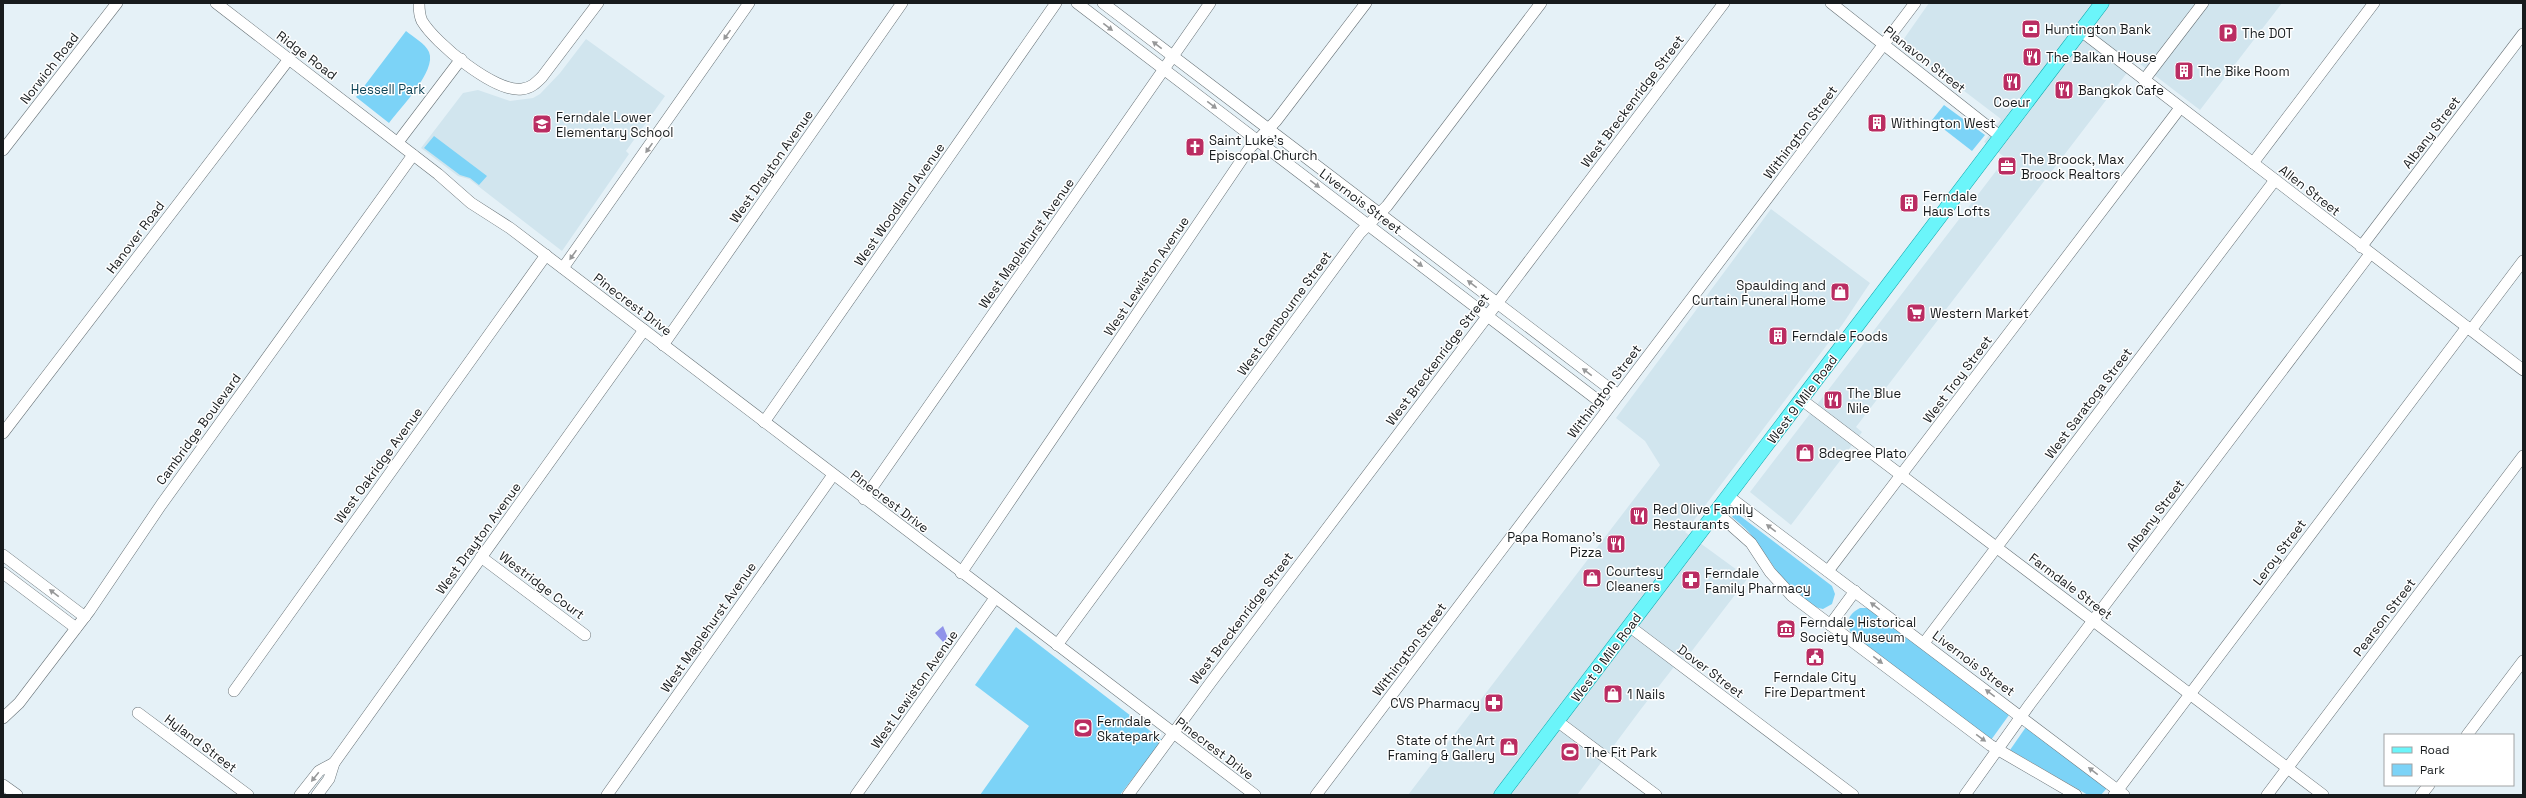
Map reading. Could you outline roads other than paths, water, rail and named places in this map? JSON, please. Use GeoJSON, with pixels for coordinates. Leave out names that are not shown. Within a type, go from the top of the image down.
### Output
{"type":"FeatureCollection","features":[{"type":"Feature","properties":{"kind":"main road","name":"West 9 Mile Road"},"geometry":{"type":"LineString","coordinates":[[1502,795],[2102,3]]}},
{"type":"Feature","properties":{"kind":"street","name":"Norwich Road"},"geometry":{"type":"LineString","coordinates":[[3,150],[117,3]]}},
{"type":"Feature","properties":{"kind":"street","name":"Ridge Road"},"geometry":{"type":"LineString","coordinates":[[216,3],[398,142],[471,203],[506,225]]}},
{"type":"Feature","properties":{"kind":"street"},"geometry":{"type":"LineString","coordinates":[[419,3],[423,21],[461,59],[498,85],[520,90],[533,86],[598,3]]}},
{"type":"Feature","properties":{"kind":"street"},"geometry":{"type":"LineString","coordinates":[[563,268],[749,3]]}},
{"type":"Feature","properties":{"kind":"street","name":"West Drayton Avenue"},"geometry":{"type":"LineString","coordinates":[[663,345],[902,3]]}},
{"type":"Feature","properties":{"kind":"street","name":"West Woodland Avenue"},"geometry":{"type":"LineString","coordinates":[[764,422],[1056,3]]}},
{"type":"Feature","properties":{"kind":"street","name":"Livernois Street"},"geometry":{"type":"LineString","coordinates":[[1077,3],[1608,408]]}},
{"type":"Feature","properties":{"kind":"street","name":"Livernois Street"},"geometry":{"type":"LineString","coordinates":[[1103,3],[1618,396]]}},
{"type":"Feature","properties":{"kind":"street","name":"West Maplehurst Avenue"},"geometry":{"type":"LineString","coordinates":[[864,499],[1210,3]]}},
{"type":"Feature","properties":{"kind":"street","name":"West Lewiston Avenue"},"geometry":{"type":"LineString","coordinates":[[961,572],[1249,149],[1269,129],[1366,3]]}},
{"type":"Feature","properties":{"kind":"street","name":"West Cambourne Street"},"geometry":{"type":"LineString","coordinates":[[1057,645],[1360,233],[1380,214],[1541,3]]}},
{"type":"Feature","properties":{"kind":"street","name":"West Breckenridge Street"},"geometry":{"type":"LineString","coordinates":[[1128,795],[1173,733],[1724,3]]}},
{"type":"Feature","properties":{"kind":"street","name":"Planavon Street"},"geometry":{"type":"LineString","coordinates":[[1831,3],[2001,137]]}},
{"type":"Feature","properties":{"kind":"street","name":"Withington Street"},"geometry":{"type":"LineString","coordinates":[[1316,795],[1915,3]]}},
{"type":"Feature","properties":{"kind":"street"},"geometry":{"type":"LineString","coordinates":[[2144,80],[2202,3]]}},
{"type":"Feature","properties":{"kind":"street"},"geometry":{"type":"LineString","coordinates":[[2253,163],[2374,3]]}},
{"type":"Feature","properties":{"kind":"street","name":"Allen Street"},"geometry":{"type":"LineString","coordinates":[[2081,31],[2523,370]]}},
{"type":"Feature","properties":{"kind":"street","name":"Albany Street"},"geometry":{"type":"LineString","coordinates":[[2361,247],[2523,34]]}},
{"type":"Feature","properties":{"kind":"street","name":"Hanover Road"},"geometry":{"type":"LineString","coordinates":[[3,432],[289,59]]}},
{"type":"Feature","properties":{"kind":"street"},"geometry":{"type":"LineString","coordinates":[[398,142],[461,59]]}},
{"type":"Feature","properties":{"kind":"street","name":"West Troy Street"},"geometry":{"type":"LineString","coordinates":[[1828,571],[1902,476],[2180,108]]}},
{"type":"Feature","properties":{"kind":"street","name":"Cambridge Boulevard"},"geometry":{"type":"LineString","coordinates":[[3,718],[19,703],[85,617],[166,498],[413,154]]}},
{"type":"Feature","properties":{"kind":"street","name":"West Saratoga Street"},"geometry":{"type":"LineString","coordinates":[[1924,643],[2275,180]]}},
{"type":"Feature","properties":{"kind":"street","name":"Pinecrest Drive"},"geometry":{"type":"LineString","coordinates":[[506,225],[864,499],[1255,795]]}},
{"type":"Feature","properties":{"kind":"street","name":"Albany Street"},"geometry":{"type":"LineString","coordinates":[[1965,795],[2021,716],[2370,254]]}},
{"type":"Feature","properties":{"kind":"street","name":"West Oakridge Avenue"},"geometry":{"type":"LineString","coordinates":[[234,690],[546,255]]}},
{"type":"Feature","properties":{"kind":"street","name":"Leroy Street"},"geometry":{"type":"LineString","coordinates":[[2118,793],[2190,694],[2469,329],[2523,261]]}},
{"type":"Feature","properties":{"kind":"street","name":"West Drayton Avenue"},"geometry":{"type":"LineString","coordinates":[[317,795],[329,779],[334,763],[644,330]]}},
{"type":"Feature","properties":{"kind":"street","name":"Farmdale Street"},"geometry":{"type":"LineString","coordinates":[[1802,400],[2323,795]]}},
{"type":"Feature","properties":{"kind":"street","name":"Pearson Street"},"geometry":{"type":"LineString","coordinates":[[2267,795],[2523,456]]}},
{"type":"Feature","properties":{"kind":"street","name":"West Maplehurst Avenue"},"geometry":{"type":"LineString","coordinates":[[607,795],[833,475]]}},
{"type":"Feature","properties":{"kind":"street","name":"Livernois Street"},"geometry":{"type":"LineString","coordinates":[[1728,496],[2021,716],[2118,793]]}},
{"type":"Feature","properties":{"kind":"street"},"geometry":{"type":"LineString","coordinates":[[1716,512],[1751,543],[1779,583],[1830,625],[1998,749],[2076,795]]}},
{"type":"Feature","properties":{"kind":"street"},"geometry":{"type":"LineString","coordinates":[[3,555],[85,617]]}},
{"type":"Feature","properties":{"kind":"street","name":"Westridge Court"},"geometry":{"type":"LineString","coordinates":[[481,557],[585,635]]}},
{"type":"Feature","properties":{"kind":"street"},"geometry":{"type":"LineString","coordinates":[[3,573],[76,628]]}},
{"type":"Feature","properties":{"kind":"street"},"geometry":{"type":"LineString","coordinates":[[1830,625],[1855,591]]}},
{"type":"Feature","properties":{"kind":"street","name":"West Lewiston Avenue"},"geometry":{"type":"LineString","coordinates":[[856,795],[995,598]]}},
{"type":"Feature","properties":{"kind":"street","name":"Dover Street"},"geometry":{"type":"LineString","coordinates":[[1629,626],[1853,795]]}},
{"type":"Feature","properties":{"kind":"street"},"geometry":{"type":"LineString","coordinates":[[2468,734],[2523,661]]}},
{"type":"Feature","properties":{"kind":"street","name":"Hyland Street"},"geometry":{"type":"LineString","coordinates":[[138,713],[248,795]]}},
{"type":"Feature","properties":{"kind":"street"},"geometry":{"type":"LineString","coordinates":[[1558,721],[1656,795]]}},
{"type":"Feature","properties":{"kind":"street","name":"West Drayton Avenue"},"geometry":{"type":"LineString","coordinates":[[300,795],[319,771],[334,763]]}},
{"type":"Feature","properties":{"kind":"street"},"geometry":{"type":"LineString","coordinates":[[3,785],[17,795]]}},
{"type":"Feature","properties":{"kind":"street"},"geometry":{"type":"LineString","coordinates":[[2421,795],[2428,786]]}},
{"type":"Feature","properties":{"kind":"place","name":"Huntington Bank"},"geometry":{"type":"Point","coordinates":[2031,29]}},
{"type":"Feature","properties":{"kind":"place","name":"The DOT"},"geometry":{"type":"Point","coordinates":[2228,33]}},
{"type":"Feature","properties":{"kind":"place","name":"The Balkan House"},"geometry":{"type":"Point","coordinates":[2032,57]}},
{"type":"Feature","properties":{"kind":"place","name":"The Bike Room"},"geometry":{"type":"Point","coordinates":[2184,71]}},
{"type":"Feature","properties":{"kind":"place","name":"Coeur"},"geometry":{"type":"Point","coordinates":[2012,82]}},
{"type":"Feature","properties":{"kind":"place","name":"Bangkok Cafe"},"geometry":{"type":"Point","coordinates":[2064,90]}},
{"type":"Feature","properties":{"kind":"place","name":"Withington West"},"geometry":{"type":"Point","coordinates":[1877,123]}},
{"type":"Feature","properties":{"kind":"place","name":"Ferndale Lower Elementary School"},"geometry":{"type":"Point","coordinates":[542,124]}},
{"type":"Feature","properties":{"kind":"place","name":"Saint Luke's Episcopal Church"},"geometry":{"type":"Point","coordinates":[1195,147]}},
{"type":"Feature","properties":{"kind":"place","name":"The Broock, Max Broock Realtors"},"geometry":{"type":"Point","coordinates":[2007,166]}},
{"type":"Feature","properties":{"kind":"place","name":"Ferndale Haus Lofts"},"geometry":{"type":"Point","coordinates":[1909,203]}},
{"type":"Feature","properties":{"kind":"place","name":"Spaulding and Curtain Funeral Home"},"geometry":{"type":"Point","coordinates":[1840,292]}},
{"type":"Feature","properties":{"kind":"place","name":"Western Market"},"geometry":{"type":"Point","coordinates":[1916,313]}},
{"type":"Feature","properties":{"kind":"place","name":"Ferndale Foods"},"geometry":{"type":"Point","coordinates":[1778,336]}},
{"type":"Feature","properties":{"kind":"place","name":"The Blue Nile"},"geometry":{"type":"Point","coordinates":[1833,400]}},
{"type":"Feature","properties":{"kind":"place","name":"8degree Plato"},"geometry":{"type":"Point","coordinates":[1805,453]}},
{"type":"Feature","properties":{"kind":"place","name":"Red Olive Family Restaurants"},"geometry":{"type":"Point","coordinates":[1639,516]}},
{"type":"Feature","properties":{"kind":"place","name":"Papa Romano's Pizza"},"geometry":{"type":"Point","coordinates":[1616,544]}},
{"type":"Feature","properties":{"kind":"place","name":"Courtesy Cleaners"},"geometry":{"type":"Point","coordinates":[1592,578]}},
{"type":"Feature","properties":{"kind":"place","name":"Ferndale Family Pharmacy"},"geometry":{"type":"Point","coordinates":[1691,580]}},
{"type":"Feature","properties":{"kind":"place","name":"Ferndale Historical Society Museum"},"geometry":{"type":"Point","coordinates":[1786,629]}},
{"type":"Feature","properties":{"kind":"place","name":"Ferndale City Fire Department"},"geometry":{"type":"Point","coordinates":[1815,657]}},
{"type":"Feature","properties":{"kind":"place","name":"1 Nails"},"geometry":{"type":"Point","coordinates":[1613,694]}},
{"type":"Feature","properties":{"kind":"place","name":"CVS Pharmacy"},"geometry":{"type":"Point","coordinates":[1494,703]}},
{"type":"Feature","properties":{"kind":"place","name":"Ferndale Skatepark"},"geometry":{"type":"Point","coordinates":[1083,728]}},
{"type":"Feature","properties":{"kind":"place","name":"State of the Art Framing & Gallery"},"geometry":{"type":"Point","coordinates":[1509,747]}},
{"type":"Feature","properties":{"kind":"place","name":"The Fit Park"},"geometry":{"type":"Point","coordinates":[1570,752]}},
{"type":"Feature","properties":{"kind":"park label","name":"Hessell Park"},"geometry":{"type":"Point","coordinates":[388,89]}}]}
